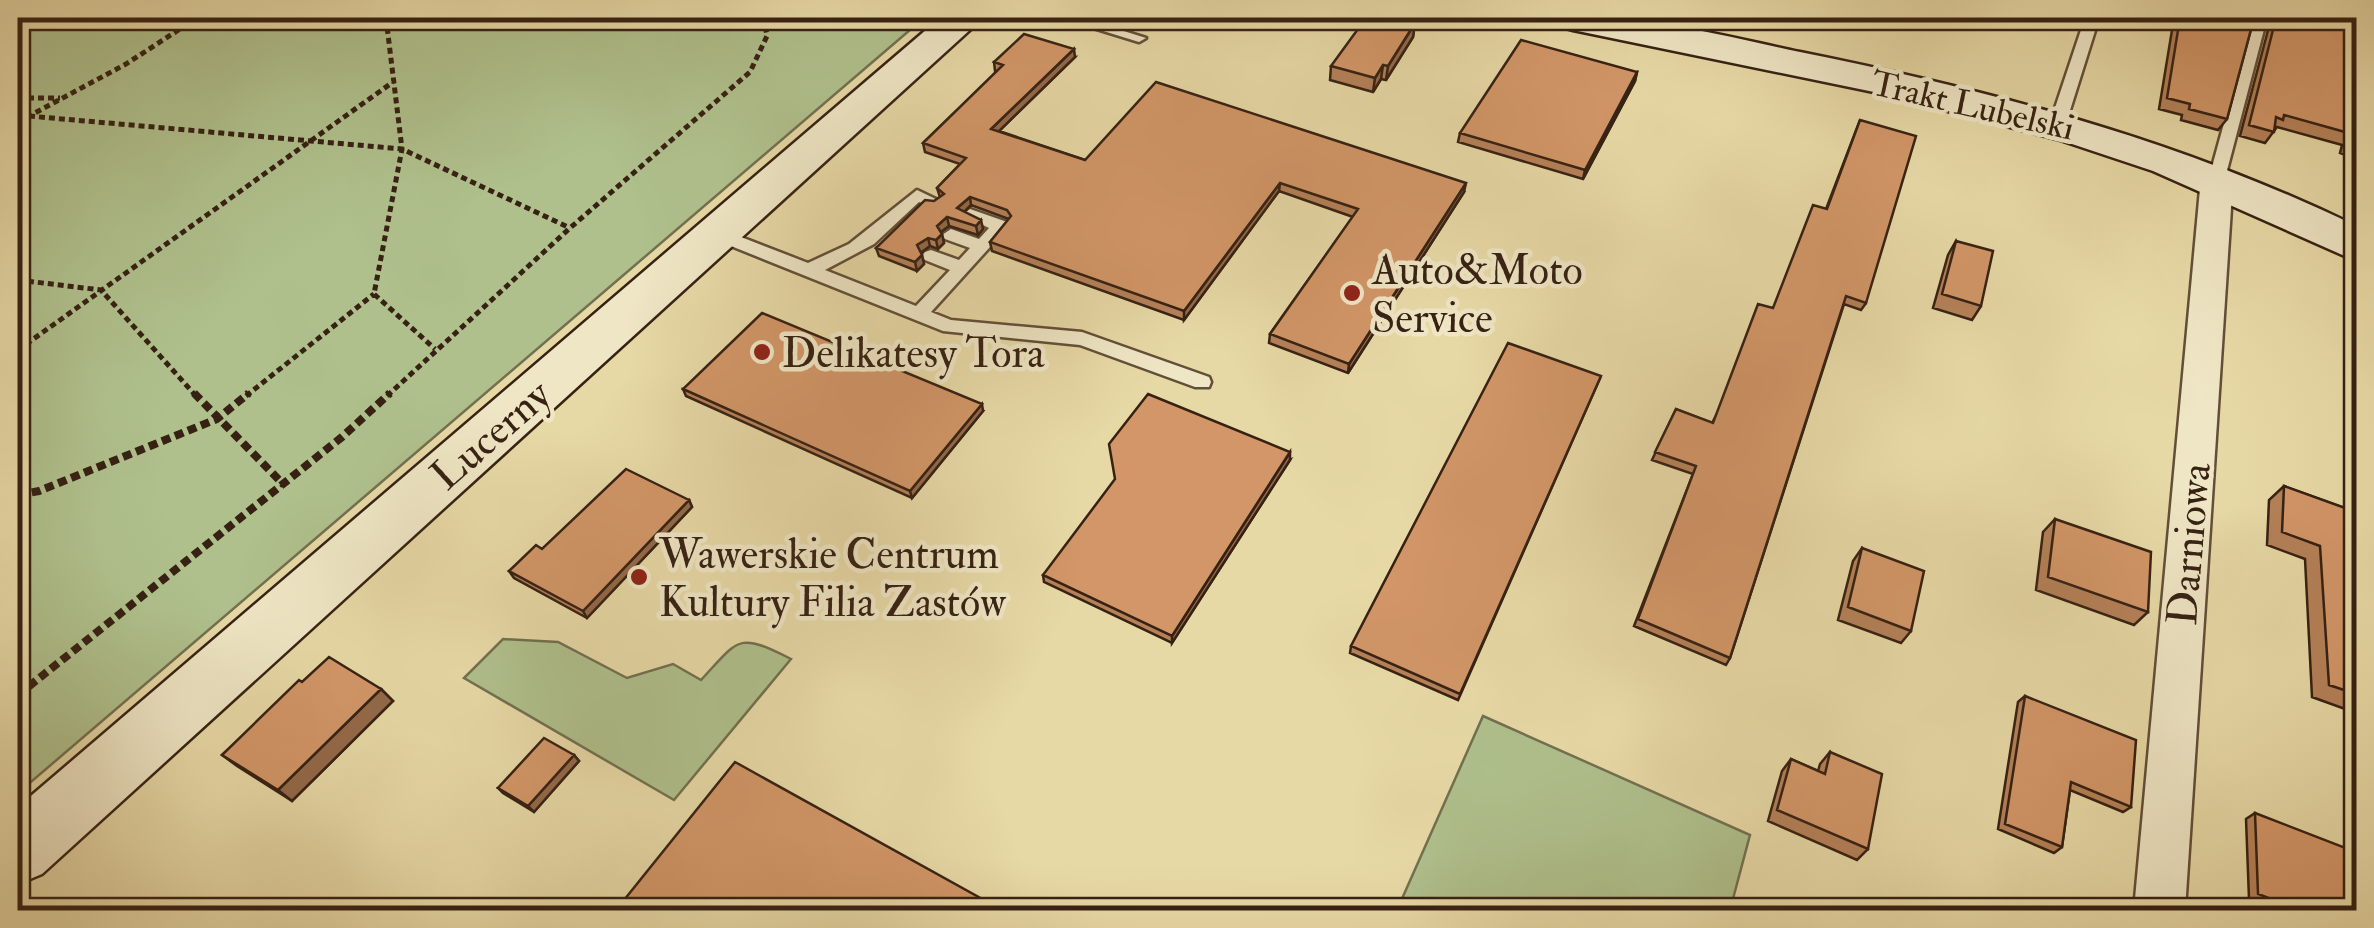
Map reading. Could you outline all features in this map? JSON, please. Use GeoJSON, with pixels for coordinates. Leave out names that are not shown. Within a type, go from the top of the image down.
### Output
{"type":"FeatureCollection","features":[{"type":"Feature","properties":{"kind":"street","name":"Lucerny"},"geometry":{"type":"LineString","coordinates":[[18,851],[963,18]]}},
{"type":"Feature","properties":{"kind":"street","name":"Trakt Lubelski"},"geometry":{"type":"LineString","coordinates":[[1572,18],[2058,123],[2217,178],[2356,245]]}},
{"type":"Feature","properties":{"kind":"street","name":"Darniowa"},"geometry":{"type":"LineString","coordinates":[[2159,910],[2217,178]]}},
{"type":"Feature","properties":{"kind":"lane"},"geometry":{"type":"LineString","coordinates":[[1068,18],[1139,38]]}},
{"type":"Feature","properties":{"kind":"lane"},"geometry":{"type":"LineString","coordinates":[[2058,123],[2092,18]]}},
{"type":"Feature","properties":{"kind":"lane"},"geometry":{"type":"LineString","coordinates":[[2217,178],[2260,18]]}},
{"type":"Feature","properties":{"kind":"lane"},"geometry":{"type":"LineString","coordinates":[[808,270],[885,239],[906,218],[917,196],[934,202]]}},
{"type":"Feature","properties":{"kind":"lane"},"geometry":{"type":"LineString","coordinates":[[920,314],[1000,226],[970,215]]}},
{"type":"Feature","properties":{"kind":"lane"},"geometry":{"type":"LineString","coordinates":[[718,234],[949,326],[1082,339],[1202,382]]}},
{"type":"Feature","properties":{"kind":"lane"},"geometry":{"type":"LineString","coordinates":[[951,235],[981,246]]}},
{"type":"Feature","properties":{"kind":"lane"},"geometry":{"type":"LineString","coordinates":[[931,256],[962,268]]}},
{"type":"Feature","properties":{"kind":"path"},"geometry":{"type":"LineString","coordinates":[[18,122],[126,64],[198,18]]}},
{"type":"Feature","properties":{"kind":"path"},"geometry":{"type":"LineString","coordinates":[[18,494],[38,491],[217,419],[374,294],[402,149],[386,18]]}},
{"type":"Feature","properties":{"kind":"path"},"geometry":{"type":"LineString","coordinates":[[18,695],[284,485],[570,228],[700,119],[750,72],[767,36],[760,18]]}},
{"type":"Feature","properties":{"kind":"path"},"geometry":{"type":"LineString","coordinates":[[18,350],[394,82]]}},
{"type":"Feature","properties":{"kind":"path"},"geometry":{"type":"LineString","coordinates":[[18,98],[62,98]]}},
{"type":"Feature","properties":{"kind":"path"},"geometry":{"type":"LineString","coordinates":[[29,116],[402,149],[570,228]]}},
{"type":"Feature","properties":{"kind":"path"},"geometry":{"type":"LineString","coordinates":[[18,280],[101,290],[217,419],[284,485]]}},
{"type":"Feature","properties":{"kind":"path"},"geometry":{"type":"LineString","coordinates":[[374,294],[435,350]]}},
{"type":"Feature","properties":{"kind":"green space"},"geometry":{"type":"Polygon","coordinates":[[[18,18],[924,18],[18,793],[18,18]]]}},
{"type":"Feature","properties":{"kind":"green space"},"geometry":{"type":"Polygon","coordinates":[[[503,639],[558,642],[627,678],[673,664],[701,680],[740,644],[760,645],[791,659],[674,800],[464,678],[503,639]]]}},
{"type":"Feature","properties":{"kind":"green space"},"geometry":{"type":"Polygon","coordinates":[[[1483,716],[1750,835],[1730,910],[1397,910],[1483,716]]]}},
{"type":"Feature","properties":{"kind":"building"},"geometry":{"type":"Polygon","coordinates":[[[1366,18],[1415,23],[1388,66],[1383,65],[1375,78],[1331,66],[1366,18]]]}},
{"type":"Feature","properties":{"kind":"building"},"geometry":{"type":"Polygon","coordinates":[[[2180,18],[2254,18],[2227,119],[2189,109],[2190,104],[2167,98],[2180,18]]]}},
{"type":"Feature","properties":{"kind":"building"},"geometry":{"type":"Polygon","coordinates":[[[2276,18],[2356,18],[2356,144],[2350,142],[2352,134],[2284,115],[2283,120],[2276,117],[2274,132],[2249,125],[2276,18]]]}},
{"type":"Feature","properties":{"kind":"building"},"geometry":{"type":"Polygon","coordinates":[[[1024,34],[1074,49],[991,129],[1085,160],[1156,82],[1466,183],[1349,364],[1270,334],[1358,209],[1280,183],[1184,311],[990,242],[1011,216],[1007,210],[970,197],[957,208],[981,220],[976,226],[947,217],[937,226],[942,234],[936,240],[928,238],[917,245],[922,255],[915,262],[876,248],[925,200],[934,201],[944,194],[937,188],[966,158],[923,143],[1003,65],[994,62],[1024,34]]]}},
{"type":"Feature","properties":{"kind":"building"},"geometry":{"type":"Polygon","coordinates":[[[1521,40],[1637,72],[1585,170],[1460,133],[1521,40]]]}},
{"type":"Feature","properties":{"kind":"building"},"geometry":{"type":"Polygon","coordinates":[[[1860,120],[1916,136],[1866,303],[1846,296],[1730,658],[1638,619],[1696,466],[1655,452],[1676,409],[1713,423],[1758,304],[1773,308],[1813,205],[1827,209],[1860,120]]]}},
{"type":"Feature","properties":{"kind":"building"},"geometry":{"type":"Polygon","coordinates":[[[1956,241],[1993,251],[1981,306],[1942,294],[1956,241]]]}},
{"type":"Feature","properties":{"kind":"building"},"geometry":{"type":"Polygon","coordinates":[[[762,313],[982,404],[910,491],[683,389],[762,313]]]}},
{"type":"Feature","properties":{"kind":"building"},"geometry":{"type":"Polygon","coordinates":[[[1508,343],[1601,376],[1460,694],[1351,646],[1508,343]]]}},
{"type":"Feature","properties":{"kind":"building"},"geometry":{"type":"Polygon","coordinates":[[[1148,394],[1290,452],[1172,636],[1043,575],[1115,479],[1109,444],[1148,394]]]}},
{"type":"Feature","properties":{"kind":"building"},"geometry":{"type":"Polygon","coordinates":[[[626,469],[689,500],[583,611],[509,571],[536,545],[542,549],[626,469]]]}},
{"type":"Feature","properties":{"kind":"building"},"geometry":{"type":"Polygon","coordinates":[[[2284,486],[2356,512],[2356,694],[2329,685],[2320,546],[2282,532],[2284,486]]]}},
{"type":"Feature","properties":{"kind":"building"},"geometry":{"type":"Polygon","coordinates":[[[2055,519],[2151,552],[2148,612],[2048,577],[2055,519]]]}},
{"type":"Feature","properties":{"kind":"building"},"geometry":{"type":"Polygon","coordinates":[[[1862,548],[1924,571],[1911,631],[1848,607],[1862,548]]]}},
{"type":"Feature","properties":{"kind":"building"},"geometry":{"type":"Polygon","coordinates":[[[329,657],[381,689],[278,790],[222,755],[299,680],[302,682],[329,657]]]}},
{"type":"Feature","properties":{"kind":"building"},"geometry":{"type":"Polygon","coordinates":[[[2025,696],[2136,740],[2131,807],[2071,782],[2062,847],[2005,824],[2025,696]]]}},
{"type":"Feature","properties":{"kind":"building"},"geometry":{"type":"Polygon","coordinates":[[[544,738],[574,755],[528,806],[498,788],[544,738]]]}},
{"type":"Feature","properties":{"kind":"building"},"geometry":{"type":"Polygon","coordinates":[[[1830,752],[1882,774],[1868,849],[1777,810],[1791,759],[1825,774],[1830,752]]]}},
{"type":"Feature","properties":{"kind":"building"},"geometry":{"type":"Polygon","coordinates":[[[735,762],[1002,910],[616,910],[735,762]]]}},
{"type":"Feature","properties":{"kind":"building"},"geometry":{"type":"Polygon","coordinates":[[[2255,813],[2356,852],[2356,910],[2300,910],[2258,894],[2255,813]]]}},
{"type":"Feature","properties":{"kind":"place","name":"Auto&Moto Service"},"geometry":{"type":"Point","coordinates":[1352,293]}},
{"type":"Feature","properties":{"kind":"place","name":"Delikatesy Tora"},"geometry":{"type":"Point","coordinates":[762,352]}},
{"type":"Feature","properties":{"kind":"place","name":"Wawerskie Centrum Kultury Filia Zastów"},"geometry":{"type":"Point","coordinates":[639,577]}}]}
